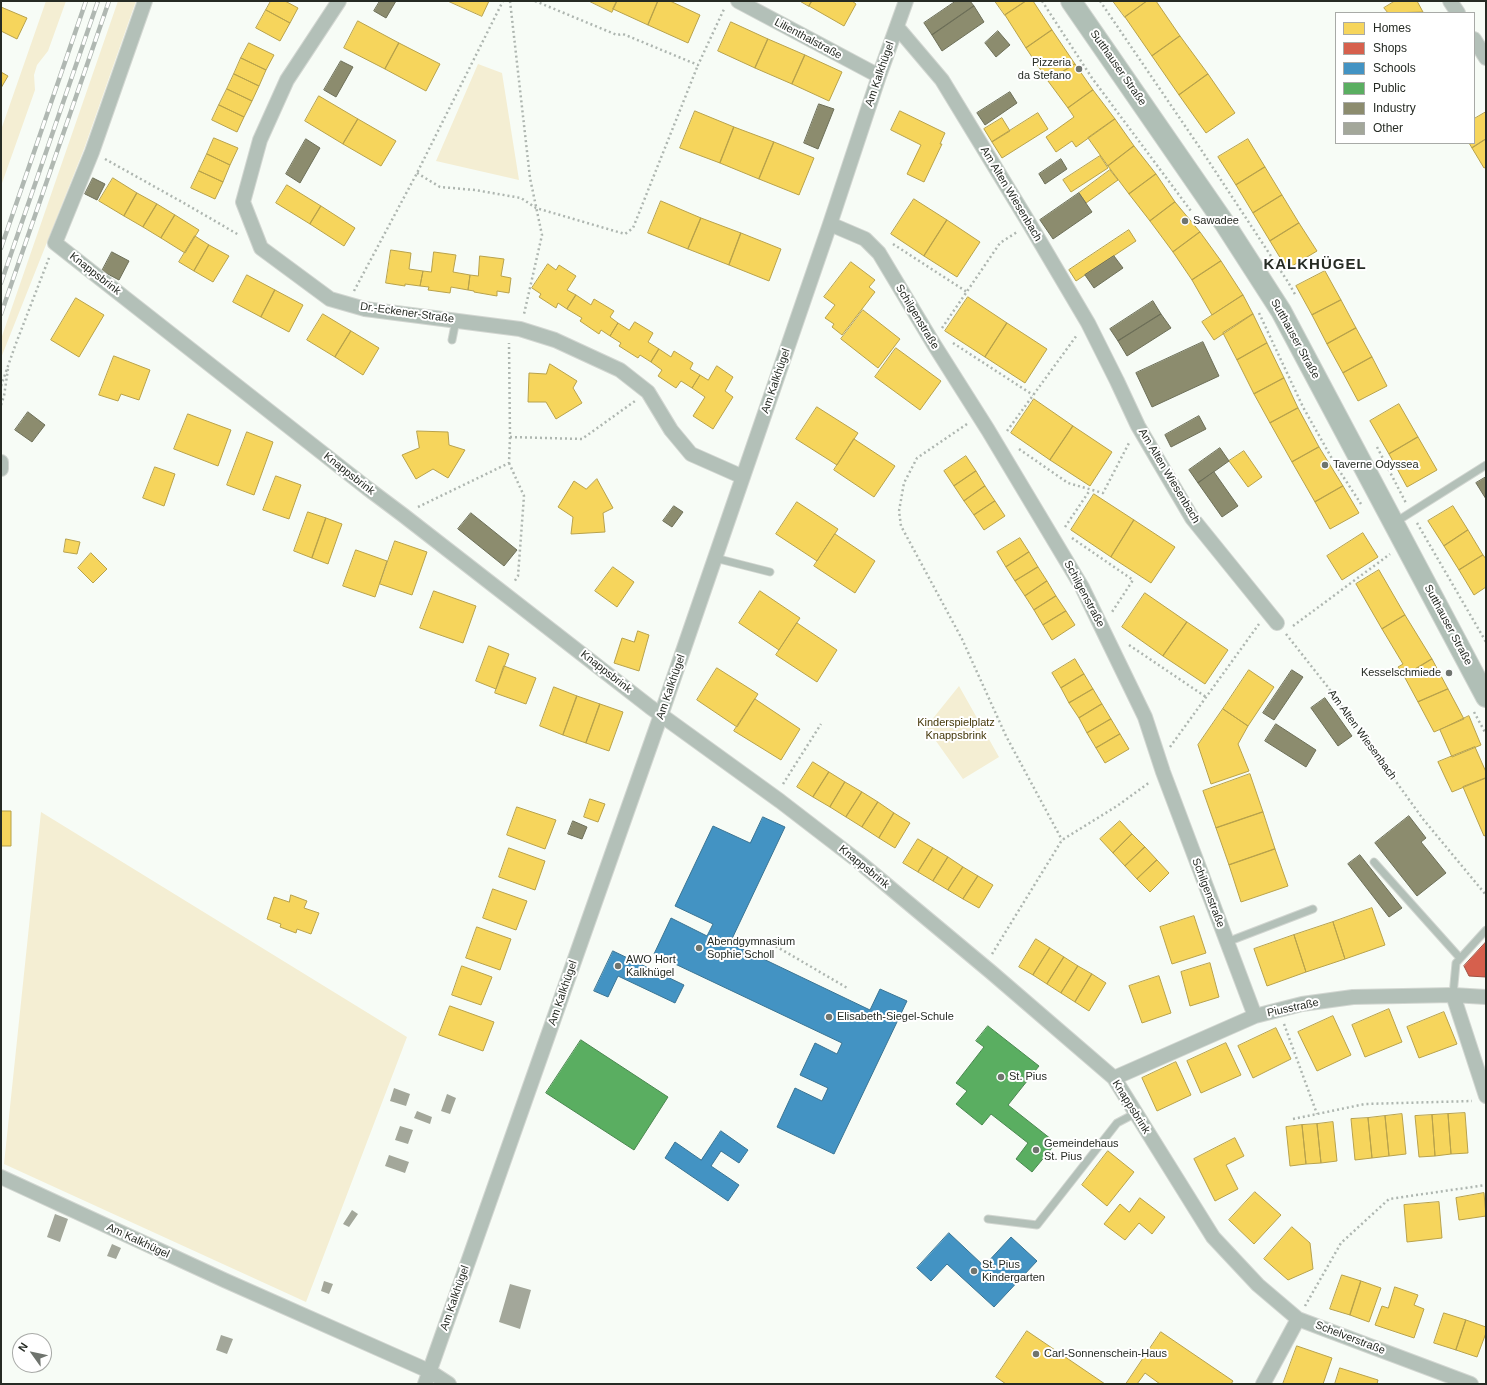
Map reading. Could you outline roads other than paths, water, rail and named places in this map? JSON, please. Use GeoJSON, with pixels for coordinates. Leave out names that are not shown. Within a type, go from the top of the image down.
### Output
{"type":"FeatureCollection","features":[{"type":"Feature","properties":{"kind":"street","name":"Knappsbrink"},"geometry":{"type":"LineString","coordinates":[[145,1],[92,152],[55,243],[367,488],[661,715],[774,797],[858,861],[991,972],[1114,1078],[1213,1238],[1258,1285],[1298,1319]]}},
{"type":"Feature","properties":{"kind":"street","name":"Dr.-Eckener-Straße"},"geometry":{"type":"LineString","coordinates":[[339,1],[287,80],[260,140],[243,202],[261,248],[330,299],[365,309],[514,328],[555,340],[620,370],[648,392],[672,430],[691,454],[743,477]]}},
{"type":"Feature","properties":{"kind":"street","name":"Lilienthalstraße"},"geometry":{"type":"LineString","coordinates":[[738,1],[879,76]]}},
{"type":"Feature","properties":{"kind":"street","name":"Am Kalkhügel"},"geometry":{"type":"LineString","coordinates":[[1,1177],[224,1280],[427,1378],[661,715],[906,1]]}},
{"type":"Feature","properties":{"kind":"street","name":"Sutthauser Straße"},"geometry":{"type":"LineString","coordinates":[[1071,1],[1216,211],[1281,311],[1394,523],[1397,548],[1478,701]]}},
{"type":"Feature","properties":{"kind":"street"},"geometry":{"type":"LineString","coordinates":[[1450,1],[1457,12]]}},
{"type":"Feature","properties":{"kind":"street","name":"Am Alten Wiesenbach"},"geometry":{"type":"LineString","coordinates":[[897,27],[942,80],[1028,223],[1088,323],[1118,381],[1138,426],[1192,518],[1272,617]]}},
{"type":"Feature","properties":{"kind":"street"},"geometry":{"type":"LineString","coordinates":[[1475,41],[1486,58]]}},
{"type":"Feature","properties":{"kind":"street","name":"Schilgenstraße"},"geometry":{"type":"LineString","coordinates":[[830,224],[865,240],[879,253],[936,338],[979,415],[1082,587],[1145,717],[1161,767],[1255,1016]]}},
{"type":"Feature","properties":{"kind":"street"},"geometry":{"type":"LineString","coordinates":[[1,462],[1,469]]}},
{"type":"Feature","properties":{"kind":"street"},"geometry":{"type":"LineString","coordinates":[[1453,995],[1482,1098]]}},
{"type":"Feature","properties":{"kind":"street","name":"Piusstraße"},"geometry":{"type":"LineString","coordinates":[[1114,1078],[1255,1016],[1302,1004],[1353,997],[1453,995],[1486,997]]}},
{"type":"Feature","properties":{"kind":"street"},"geometry":{"type":"LineString","coordinates":[[1263,1384],[1298,1319]]}},
{"type":"Feature","properties":{"kind":"street","name":"Schelverstraße"},"geometry":{"type":"LineString","coordinates":[[1298,1319],[1471,1384]]}},
{"type":"Feature","properties":{"kind":"street"},"geometry":{"type":"LineString","coordinates":[[427,1378],[449,1384]]}},
{"type":"Feature","properties":{"kind":"lane"},"geometry":{"type":"LineString","coordinates":[[452,340],[456,320]]}},
{"type":"Feature","properties":{"kind":"lane"},"geometry":{"type":"LineString","coordinates":[[1394,523],[1486,465]]}},
{"type":"Feature","properties":{"kind":"lane"},"geometry":{"type":"LineString","coordinates":[[715,558],[770,572]]}},
{"type":"Feature","properties":{"kind":"lane"},"geometry":{"type":"LineString","coordinates":[[1374,862],[1460,958]]}},
{"type":"Feature","properties":{"kind":"lane"},"geometry":{"type":"LineString","coordinates":[[1227,942],[1313,909]]}},
{"type":"Feature","properties":{"kind":"lane"},"geometry":{"type":"LineString","coordinates":[[1453,995],[1456,963],[1486,930]]}},
{"type":"Feature","properties":{"kind":"lane"},"geometry":{"type":"LineString","coordinates":[[988,1219],[1037,1225],[1117,1123],[1136,1113]]}},
{"type":"Feature","properties":{"kind":"railway"},"geometry":{"type":"LineString","coordinates":[[1,248],[86,1]]}},
{"type":"Feature","properties":{"kind":"railway"},"geometry":{"type":"LineString","coordinates":[[1,283],[98,1]]}},
{"type":"Feature","properties":{"kind":"railway"},"geometry":{"type":"LineString","coordinates":[[1,314],[109,1]]}},
{"type":"Feature","properties":{"kind":"place","name":"Pizzeria da Stefano"},"geometry":{"type":"Point","coordinates":[1079,69]}},
{"type":"Feature","properties":{"kind":"place","name":"Sawadee"},"geometry":{"type":"Point","coordinates":[1185,221]}},
{"type":"Feature","properties":{"kind":"place","name":"Taverne Odyssea"},"geometry":{"type":"Point","coordinates":[1325,465]}},
{"type":"Feature","properties":{"kind":"place","name":"Kesselschmiede"},"geometry":{"type":"Point","coordinates":[1449,673]}},
{"type":"Feature","properties":{"kind":"place","name":"Abendgymnasium Sophie Scholl"},"geometry":{"type":"Point","coordinates":[699,948]}},
{"type":"Feature","properties":{"kind":"place","name":"AWO Hort Kalkhügel"},"geometry":{"type":"Point","coordinates":[618,966]}},
{"type":"Feature","properties":{"kind":"place","name":"Elisabeth-Siegel-Schule"},"geometry":{"type":"Point","coordinates":[829,1017]}},
{"type":"Feature","properties":{"kind":"place","name":"St. Pius"},"geometry":{"type":"Point","coordinates":[1001,1077]}},
{"type":"Feature","properties":{"kind":"place","name":"Gemeindehaus St. Pius"},"geometry":{"type":"Point","coordinates":[1036,1150]}},
{"type":"Feature","properties":{"kind":"place","name":"St. Pius Kindergarten"},"geometry":{"type":"Point","coordinates":[974,1271]}},
{"type":"Feature","properties":{"kind":"place","name":"Carl-Sonnenschein-Haus"},"geometry":{"type":"Point","coordinates":[1036,1354]}},
{"type":"Feature","properties":{"kind":"district","name":"KALKHÜGEL"},"geometry":{"type":"Point","coordinates":[1315,265]}},
{"type":"Feature","properties":{"kind":"park label","name":"Kinderspielplatz Knappsbrink"},"geometry":{"type":"Point","coordinates":[956,729]}}]}
